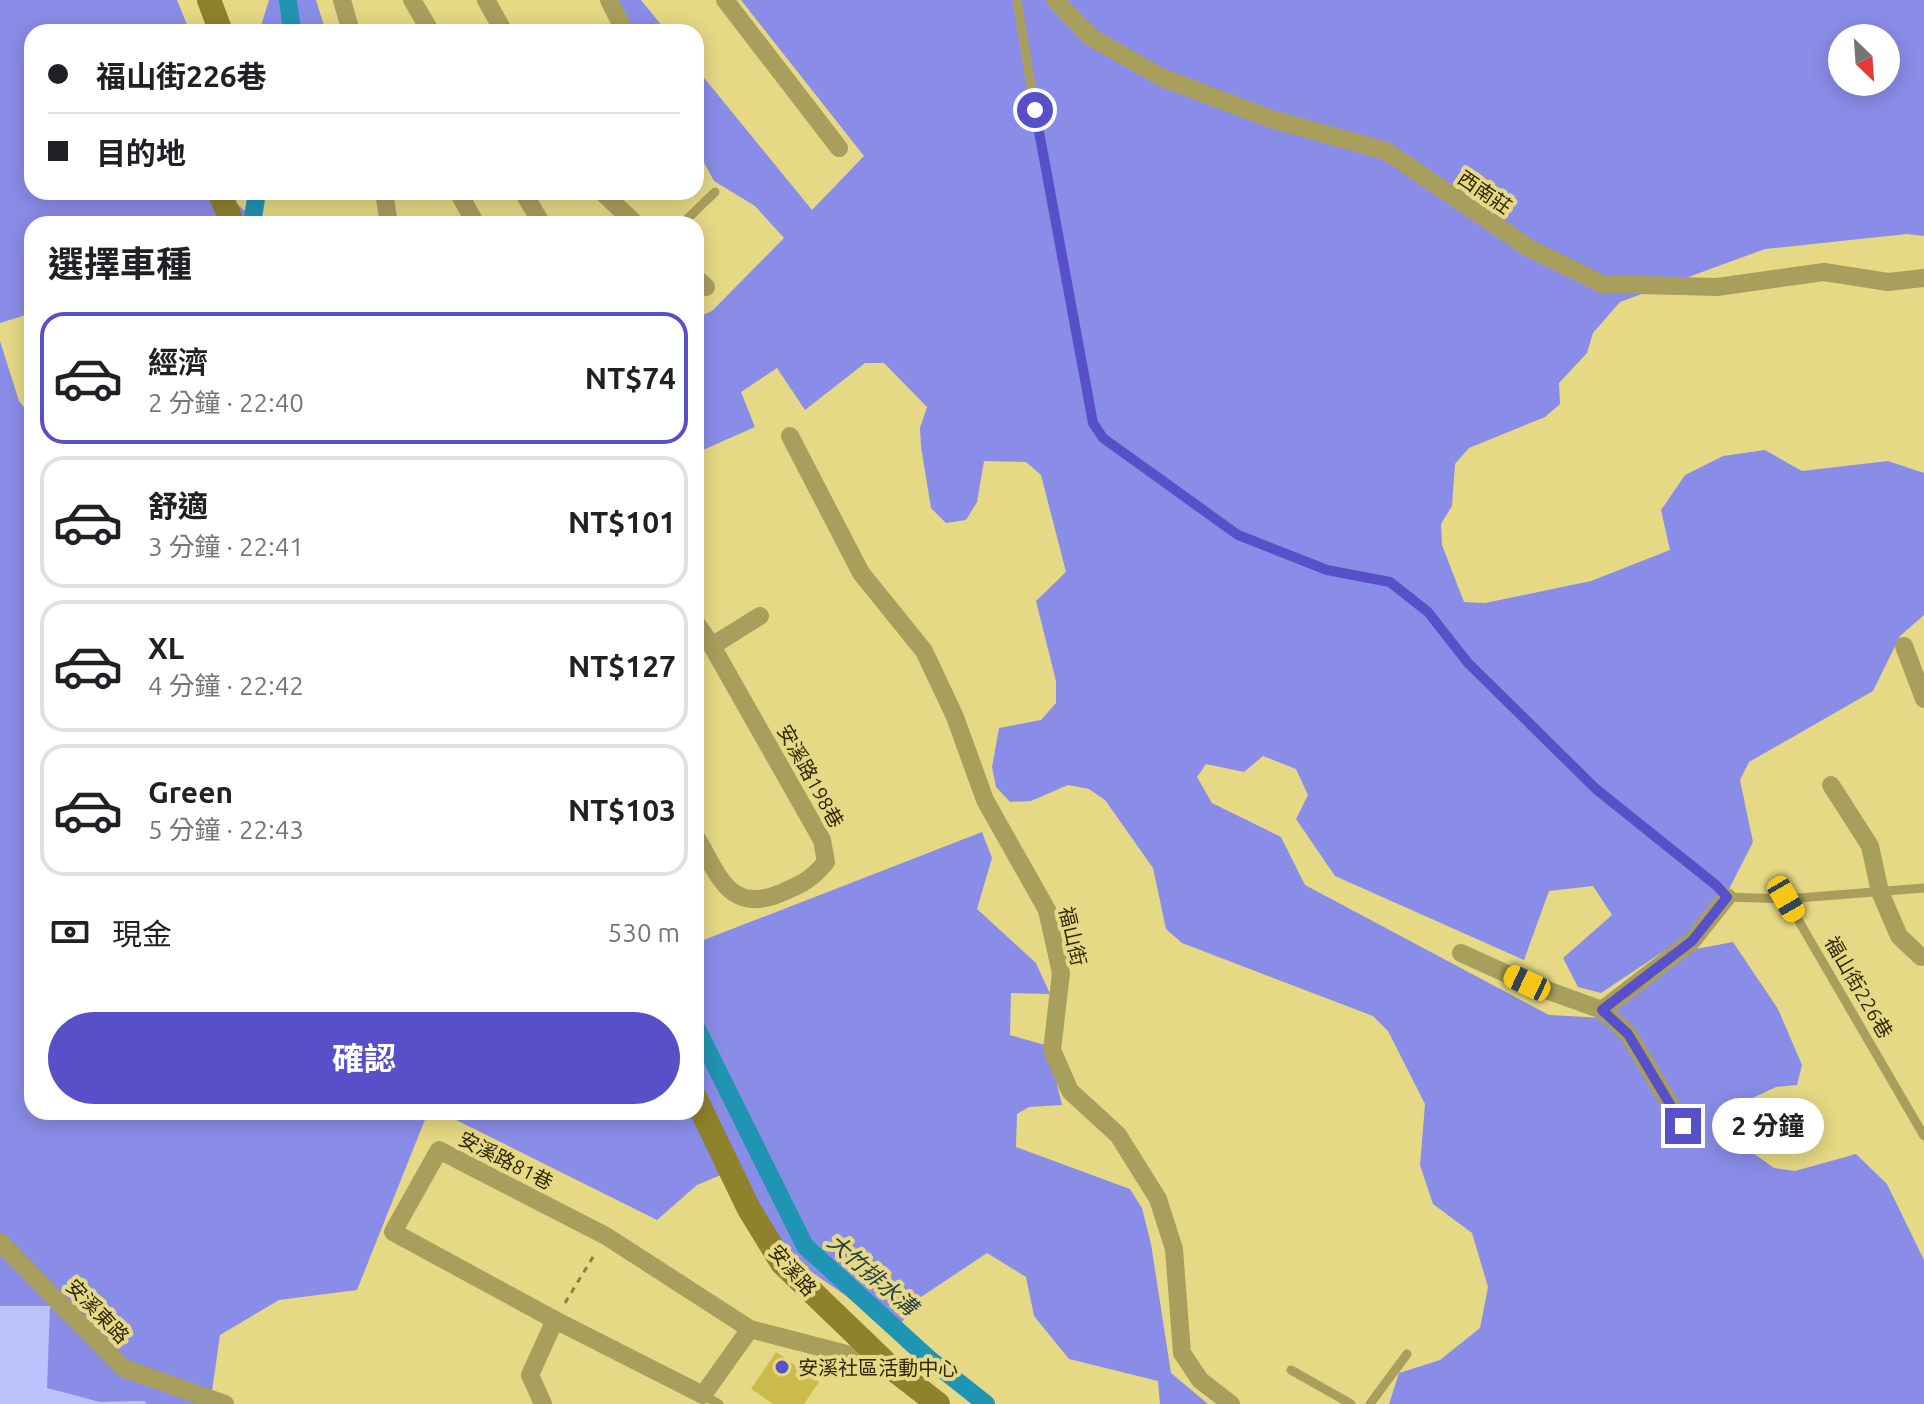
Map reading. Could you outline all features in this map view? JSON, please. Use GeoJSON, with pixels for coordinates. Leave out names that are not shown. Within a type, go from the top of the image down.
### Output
{"type":"FeatureCollection","features":[{"type":"Feature","properties":{"kind":"street"},"geometry":{"type":"LineString","coordinates":[[209,0],[218,24]]}},
{"type":"Feature","properties":{"kind":"street"},"geometry":{"type":"LineString","coordinates":[[342,0],[349,24]]}},
{"type":"Feature","properties":{"kind":"street"},"geometry":{"type":"LineString","coordinates":[[412,0],[426,24]]}},
{"type":"Feature","properties":{"kind":"street"},"geometry":{"type":"LineString","coordinates":[[486,0],[500,24]]}},
{"type":"Feature","properties":{"kind":"street"},"geometry":{"type":"LineString","coordinates":[[609,0],[621,24]]}},
{"type":"Feature","properties":{"kind":"street"},"geometry":{"type":"LineString","coordinates":[[725,0],[839,148]]}},
{"type":"Feature","properties":{"kind":"street","name":"西南莊"},"geometry":{"type":"LineString","coordinates":[[1055,0],[1092,38],[1163,78],[1271,119],[1386,151],[1529,248],[1602,284],[1717,287],[1824,272],[1888,282],[1924,278]]}},
{"type":"Feature","properties":{"kind":"street"},"geometry":{"type":"LineString","coordinates":[[610,200],[628,216]]}},
{"type":"Feature","properties":{"kind":"street","name":"福山街"},"geometry":{"type":"LineString","coordinates":[[790,436],[861,573],[924,651],[955,717],[985,800],[1047,910],[1061,973],[1052,1050],[1070,1091],[1118,1135],[1158,1199],[1174,1249],[1182,1353],[1200,1380],[1231,1404]]}},
{"type":"Feature","properties":{"kind":"street"},"geometry":{"type":"LineString","coordinates":[[712,646],[760,616]]}},
{"type":"Feature","properties":{"kind":"street","name":"安溪路198巷"},"geometry":{"type":"LineString","coordinates":[[704,634],[822,840],[826,862],[811,880],[764,900],[744,900],[727,888],[704,850]]}},
{"type":"Feature","properties":{"kind":"street"},"geometry":{"type":"LineString","coordinates":[[1904,646],[1924,699]]}},
{"type":"Feature","properties":{"kind":"street"},"geometry":{"type":"LineString","coordinates":[[1831,785],[1870,846],[1880,892],[1899,936],[1921,957]]}},
{"type":"Feature","properties":{"kind":"street"},"geometry":{"type":"LineString","coordinates":[[1602,1010],[1692,941],[1727,897]]}},
{"type":"Feature","properties":{"kind":"street"},"geometry":{"type":"LineString","coordinates":[[1461,953],[1527,983],[1602,1010],[1628,1034],[1683,1126]]}},
{"type":"Feature","properties":{"kind":"street","name":"安溪路"},"geometry":{"type":"LineString","coordinates":[[704,1116],[749,1209],[782,1263],[888,1365],[938,1404]]}},
{"type":"Feature","properties":{"kind":"street","name":"安溪路81巷"},"geometry":{"type":"LineString","coordinates":[[750,1329],[707,1401],[393,1232],[439,1150],[606,1236],[750,1329],[888,1365]]}},
{"type":"Feature","properties":{"kind":"street","name":"安溪東路"},"geometry":{"type":"LineString","coordinates":[[0,1242],[123,1368],[225,1404]]}},
{"type":"Feature","properties":{"kind":"street"},"geometry":{"type":"LineString","coordinates":[[543,1404],[530,1375],[555,1320]]}},
{"type":"Feature","properties":{"kind":"lane"},"geometry":{"type":"LineString","coordinates":[[1017,0],[1093,423],[1103,438],[1238,535],[1327,570],[1390,582],[1428,612],[1468,663],[1596,789],[1727,897],[1786,899],[1924,888]]}},
{"type":"Feature","properties":{"kind":"lane"},"geometry":{"type":"LineString","coordinates":[[690,216],[715,192]]}},
{"type":"Feature","properties":{"kind":"lane","name":"福山街226巷"},"geometry":{"type":"LineString","coordinates":[[1786,899],[1924,1136]]}},
{"type":"Feature","properties":{"kind":"lane"},"geometry":{"type":"LineString","coordinates":[[1370,1404],[1407,1354]]}},
{"type":"Feature","properties":{"kind":"lane"},"geometry":{"type":"LineString","coordinates":[[1291,1370],[1351,1404]]}},
{"type":"Feature","properties":{"kind":"path"},"geometry":{"type":"LineString","coordinates":[[555,1320],[606,1236]]}},
{"type":"Feature","properties":{"kind":"shaded area"},"geometry":{"type":"Polygon","coordinates":[[[0,0],[177,0],[187,24],[24,24],[24,200],[235,200],[250,216],[24,216],[24,316],[0,323],[0,0]]]}},
{"type":"Feature","properties":{"kind":"shaded area"},"geometry":{"type":"Polygon","coordinates":[[[269,0],[316,0],[324,24],[262,24],[269,0]]]}},
{"type":"Feature","properties":{"kind":"shaded area"},"geometry":{"type":"Polygon","coordinates":[[[613,0],[641,0],[660,24],[626,24],[613,0]]]}},
{"type":"Feature","properties":{"kind":"shaded area"},"geometry":{"type":"Polygon","coordinates":[[[741,0],[1924,0],[1924,236],[1907,234],[1765,249],[1620,302],[1593,333],[1587,353],[1559,383],[1560,404],[1545,417],[1469,448],[1455,464],[1452,506],[1441,524],[1442,545],[1464,602],[1485,603],[1591,581],[1670,550],[1661,510],[1685,475],[1723,456],[1765,450],[1802,471],[1888,461],[1924,473],[1924,615],[1900,636],[1873,691],[1749,762],[1740,780],[1753,842],[1725,897],[1697,929],[1601,993],[1578,987],[1563,958],[1612,915],[1593,886],[1549,891],[1524,960],[1335,876],[1296,819],[1308,795],[1296,769],[1263,756],[1244,772],[1206,764],[1197,777],[1212,803],[1281,837],[1305,885],[1549,1015],[1605,1018],[1696,949],[1733,942],[1778,1009],[1802,1065],[1797,1085],[1776,1087],[1740,1104],[1731,1123],[1739,1143],[1774,1168],[1795,1171],[1856,1154],[1887,1184],[1924,1260],[1924,1404],[1389,1404],[1399,1373],[1440,1360],[1480,1328],[1488,1287],[1472,1233],[1433,1204],[1420,1165],[1425,1104],[1388,1031],[1373,1016],[1182,943],[1166,929],[1153,868],[1105,800],[1089,789],[1068,785],[1031,801],[1010,802],[996,787],[992,767],[999,728],[1041,720],[1056,703],[1056,681],[1036,601],[1066,572],[1041,475],[1026,462],[984,461],[977,502],[966,520],[946,523],[931,508],[921,447],[920,428],[927,407],[884,363],[865,363],[805,410],[777,368],[741,392],[755,427],[704,449],[704,314],[712,311],[784,238],[755,206],[714,181],[704,163],[704,78],[812,210],[864,156],[741,0]]]}},
{"type":"Feature","properties":{"kind":"shaded area"},"geometry":{"type":"Polygon","coordinates":[[[0,341],[19,401],[24,407],[24,1120],[425,1120],[357,1290],[279,1300],[220,1335],[208,1404],[100,1402],[47,1388],[50,1306],[0,1306],[0,341]]]}},
{"type":"Feature","properties":{"kind":"shaded area"},"geometry":{"type":"Polygon","coordinates":[[[982,832],[992,858],[977,909],[1036,963],[1050,994],[1011,993],[1010,1035],[1048,1046],[1062,1105],[1029,1107],[1017,1114],[1016,1147],[1130,1189],[1142,1208],[1151,1244],[1171,1373],[1208,1404],[1160,1404],[1158,1381],[1069,1359],[1034,1316],[1026,1277],[987,1253],[921,1297],[896,1330],[804,1267],[762,1222],[728,1172],[697,1185],[657,1220],[456,1120],[704,1120],[704,940],[982,832]]]}},
{"type":"Feature","properties":{"kind":"shaded area"},"geometry":{"type":"Polygon","coordinates":[[[0,1306],[50,1306],[100,1402],[146,1401],[146,1404],[0,1404],[0,1306]]]}},
{"type":"Feature","properties":{"kind":"building","name":"安溪社區活動中心"},"geometry":{"type":"Polygon","coordinates":[[[776,1352],[819,1382],[804,1404],[773,1404],[751,1389],[776,1352]]]}},
{"type":"Feature","properties":{"kind":"waterway","name":"大竹排水溝"},"geometry":{"type":"LineString","coordinates":[[288,0],[291,24]]}},
{"type":"Feature","properties":{"kind":"waterway","name":"大竹排水溝"},"geometry":{"type":"LineString","coordinates":[[253,216],[256,200]]}},
{"type":"Feature","properties":{"kind":"waterway","name":"大竹排水溝"},"geometry":{"type":"LineString","coordinates":[[704,1043],[805,1246],[928,1358],[986,1404]]}},
{"type":"Feature","properties":{"kind":"place","name":"安溪社區活動中心"},"geometry":{"type":"Point","coordinates":[782,1367]}},
{"type":"Feature","properties":{"kind":"route"},"geometry":{"type":"LineString","coordinates":[[1035,110],[1093,423],[1103,438],[1238,535],[1327,570],[1390,582],[1428,612],[1468,663],[1596,789],[1727,897],[1692,941],[1602,1010],[1628,1034],[1683,1126]]}}]}
